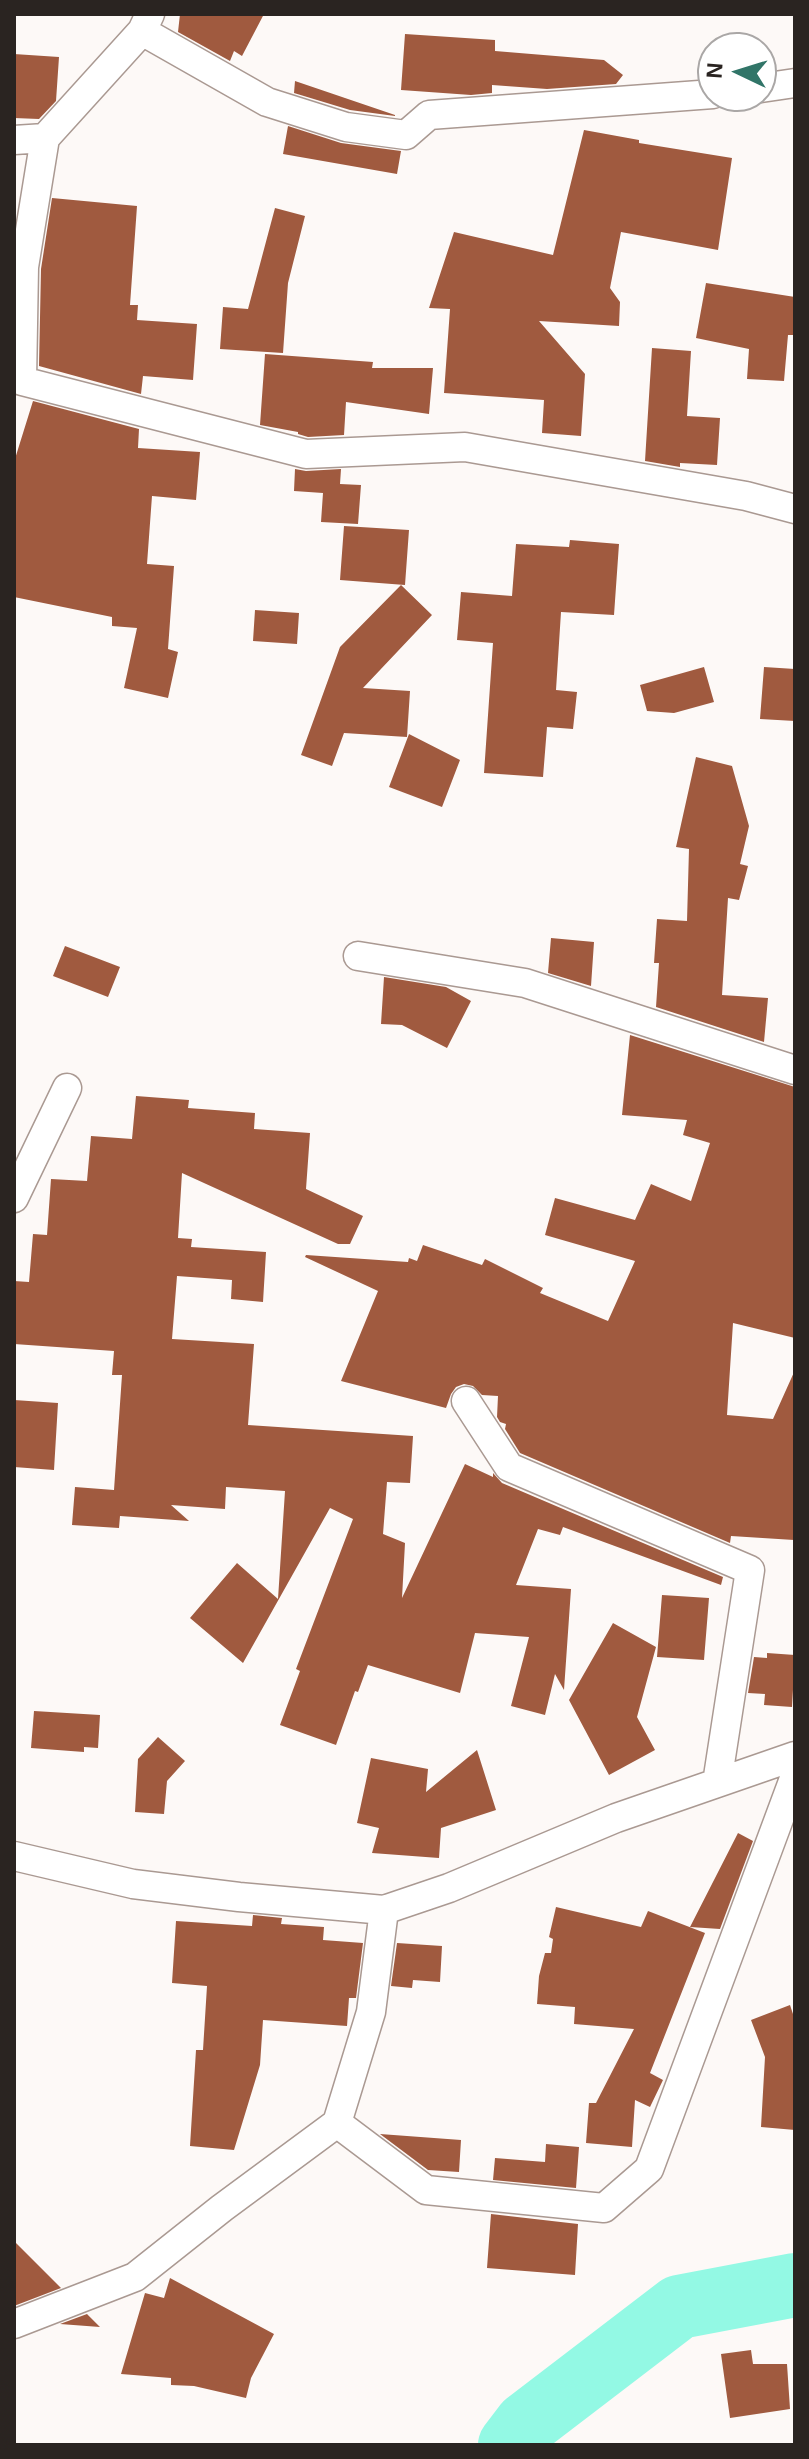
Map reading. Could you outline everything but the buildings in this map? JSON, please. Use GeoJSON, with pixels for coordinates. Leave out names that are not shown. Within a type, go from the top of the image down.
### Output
{"type":"FeatureCollection","features":[{"type":"Feature","properties":{"kind":"street"},"geometry":{"type":"LineString","coordinates":[[697,95],[429,115],[406,135],[346,127],[267,102],[146,22],[45,138],[24,267],[18,391],[306,454],[465,447],[746,496],[795,509]]}},
{"type":"Feature","properties":{"kind":"street"},"geometry":{"type":"LineString","coordinates":[[14,140],[45,138]]}},
{"type":"Feature","properties":{"kind":"street"},"geometry":{"type":"LineString","coordinates":[[358,956],[525,983],[795,1070]]}},
{"type":"Feature","properties":{"kind":"street"},"geometry":{"type":"LineString","coordinates":[[14,1198],[67,1088]]}},
{"type":"Feature","properties":{"kind":"street"},"geometry":{"type":"LineString","coordinates":[[466,1401],[509,1467],[750,1570],[717,1783]]}},
{"type":"Feature","properties":{"kind":"street"},"geometry":{"type":"LineString","coordinates":[[14,1856],[133,1884],[384,1910],[449,1888],[616,1818],[795,1756]]}},
{"type":"Feature","properties":{"kind":"street"},"geometry":{"type":"LineString","coordinates":[[337,2123],[426,2190],[604,2208],[649,2169],[795,1776]]}},
{"type":"Feature","properties":{"kind":"street"},"geometry":{"type":"LineString","coordinates":[[14,2324],[135,2277],[337,2123],[371,2012],[384,1910]]}},
{"type":"Feature","properties":{"kind":"waterway"},"geometry":{"type":"LineString","coordinates":[[510,2445],[526,2424],[679,2307],[795,2285]]}}]}
